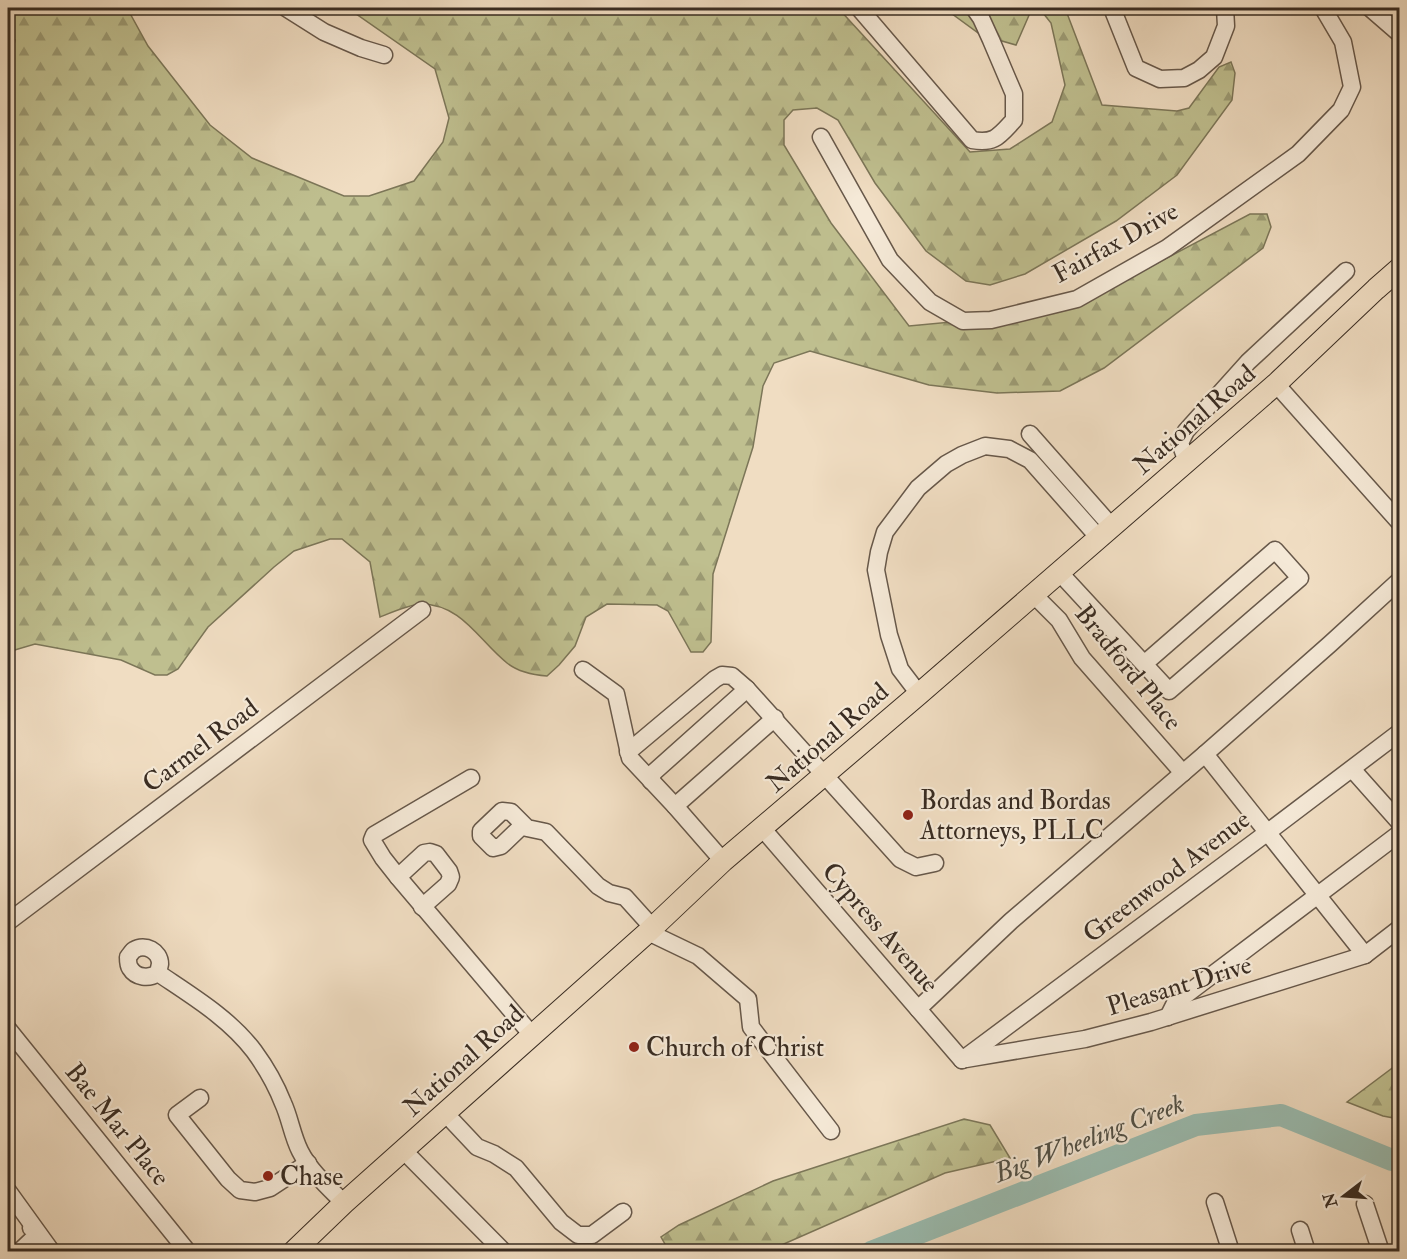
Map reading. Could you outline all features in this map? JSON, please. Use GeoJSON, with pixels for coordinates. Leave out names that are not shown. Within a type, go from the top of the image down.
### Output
{"type":"FeatureCollection","features":[{"type":"Feature","properties":{"kind":"main road","name":"National Road"},"geometry":{"type":"LineString","coordinates":[[293,1251],[723,861],[1187,462],[1276,384],[1400,268]]}},
{"type":"Feature","properties":{"kind":"street"},"geometry":{"type":"LineString","coordinates":[[286,8],[324,32],[384,55]]}},
{"type":"Feature","properties":{"kind":"street"},"geometry":{"type":"LineString","coordinates":[[860,8],[972,140],[985,143],[998,137],[1014,120],[1014,94],[981,18],[974,8]]}},
{"type":"Feature","properties":{"kind":"street"},"geometry":{"type":"LineString","coordinates":[[1112,8],[1136,68],[1160,79],[1184,78],[1199,70],[1214,57],[1226,26],[1225,8]]}},
{"type":"Feature","properties":{"kind":"street","name":"Fairfax Drive"},"geometry":{"type":"LineString","coordinates":[[821,137],[890,260],[930,302],[963,321],[972,321],[990,320],[1077,299],[1167,248],[1289,161],[1341,110],[1352,87],[1344,42],[1323,8]]}},
{"type":"Feature","properties":{"kind":"street"},"geometry":{"type":"LineString","coordinates":[[1370,8],[1400,34]]}},
{"type":"Feature","properties":{"kind":"street"},"geometry":{"type":"LineString","coordinates":[[1376,289],[1400,258]]}},
{"type":"Feature","properties":{"kind":"street"},"geometry":{"type":"LineString","coordinates":[[1187,462],[1180,443],[1186,431],[1248,362],[1346,271]]}},
{"type":"Feature","properties":{"kind":"street"},"geometry":{"type":"LineString","coordinates":[[1276,384],[1400,524]]}},
{"type":"Feature","properties":{"kind":"street"},"geometry":{"type":"LineString","coordinates":[[1030,434],[1105,533]]}},
{"type":"Feature","properties":{"kind":"street"},"geometry":{"type":"LineString","coordinates":[[919,694],[900,669],[889,635],[876,570],[885,532],[918,488],[946,464],[962,455],[985,446],[1009,448],[1030,460],[1105,533]]}},
{"type":"Feature","properties":{"kind":"street"},"geometry":{"type":"LineString","coordinates":[[1059,573],[1169,691],[1300,578],[1275,550],[1144,663]]}},
{"type":"Feature","properties":{"kind":"street"},"geometry":{"type":"LineString","coordinates":[[918,1009],[1011,921],[1205,754],[1400,580]]}},
{"type":"Feature","properties":{"kind":"street","name":"Bradford Place"},"geometry":{"type":"LineString","coordinates":[[1034,595],[1059,620],[1082,658],[1183,773]]}},
{"type":"Feature","properties":{"kind":"street","name":"Carmel Road"},"geometry":{"type":"LineString","coordinates":[[8,922],[422,610]]}},
{"type":"Feature","properties":{"kind":"street"},"geometry":{"type":"LineString","coordinates":[[583,670],[616,694],[630,758],[723,861]]}},
{"type":"Feature","properties":{"kind":"street"},"geometry":{"type":"LineString","coordinates":[[628,752],[715,679],[722,675],[732,676],[775,718],[900,859],[916,867],[935,863]]}},
{"type":"Feature","properties":{"kind":"street"},"geometry":{"type":"LineString","coordinates":[[651,781],[653,773],[747,689]]}},
{"type":"Feature","properties":{"kind":"street"},"geometry":{"type":"LineString","coordinates":[[675,806],[775,718]]}},
{"type":"Feature","properties":{"kind":"street","name":"Greenwood Avenue"},"geometry":{"type":"LineString","coordinates":[[962,1060],[1400,732]]}},
{"type":"Feature","properties":{"kind":"street"},"geometry":{"type":"LineString","coordinates":[[1205,754],[1365,955]]}},
{"type":"Feature","properties":{"kind":"street"},"geometry":{"type":"LineString","coordinates":[[1352,768],[1400,823]]}},
{"type":"Feature","properties":{"kind":"street"},"geometry":{"type":"LineString","coordinates":[[471,778],[374,835],[372,840],[383,858],[422,907],[532,1035]]}},
{"type":"Feature","properties":{"kind":"street"},"geometry":{"type":"LineString","coordinates":[[523,825],[546,832],[598,886],[609,893],[625,897],[650,929],[698,956],[748,999],[751,1027],[831,1131]]}},
{"type":"Feature","properties":{"kind":"street","name":"Cypress Avenue"},"geometry":{"type":"LineString","coordinates":[[762,828],[962,1060]]}},
{"type":"Feature","properties":{"kind":"street"},"geometry":{"type":"LineString","coordinates":[[1168,1017],[1175,1003],[1400,833]]}},
{"type":"Feature","properties":{"kind":"street"},"geometry":{"type":"LineString","coordinates":[[398,877],[424,853],[436,854],[451,877],[448,884],[422,907]]}},
{"type":"Feature","properties":{"kind":"street","name":"Pleasant Drive"},"geometry":{"type":"LineString","coordinates":[[962,1060],[1085,1039],[1168,1017],[1365,955],[1400,928]]}},
{"type":"Feature","properties":{"kind":"street"},"geometry":{"type":"LineString","coordinates":[[158,973],[208,1007],[254,1051],[283,1104],[300,1152],[344,1203]]}},
{"type":"Feature","properties":{"kind":"street","name":"Bae Mar Place"},"geometry":{"type":"LineString","coordinates":[[8,1029],[188,1251]]}},
{"type":"Feature","properties":{"kind":"street"},"geometry":{"type":"LineString","coordinates":[[200,1098],[177,1116],[228,1179],[240,1190],[255,1192],[270,1188],[308,1163]]}},
{"type":"Feature","properties":{"kind":"street"},"geometry":{"type":"LineString","coordinates":[[445,1113],[477,1148],[494,1154],[516,1168],[561,1222],[578,1235],[592,1234],[623,1212]]}},
{"type":"Feature","properties":{"kind":"street"},"geometry":{"type":"LineString","coordinates":[[403,1150],[504,1251]]}},
{"type":"Feature","properties":{"kind":"street"},"geometry":{"type":"LineString","coordinates":[[8,1191],[52,1251]]}},
{"type":"Feature","properties":{"kind":"street"},"geometry":{"type":"LineString","coordinates":[[1215,1202],[1231,1251]]}},
{"type":"Feature","properties":{"kind":"street"},"geometry":{"type":"LineString","coordinates":[[1365,1204],[1381,1251]]}},
{"type":"Feature","properties":{"kind":"street"},"geometry":{"type":"LineString","coordinates":[[8,1208],[38,1234]]}},
{"type":"Feature","properties":{"kind":"street"},"geometry":{"type":"LineString","coordinates":[[1300,1230],[1306,1251]]}},
{"type":"Feature","properties":{"kind":"street"},"geometry":{"type":"LineString","coordinates":[[19,1251],[38,1234]]}},
{"type":"Feature","properties":{"kind":"green space"},"geometry":{"type":"Polygon","coordinates":[[[8,8],[127,8],[148,46],[210,125],[252,158],[344,196],[369,196],[414,181],[443,142],[449,118],[435,69],[356,14],[342,8],[838,8],[970,152],[1010,149],[1052,122],[1065,85],[1051,23],[1043,13],[1030,13],[1016,45],[981,35],[944,8],[1065,8],[1102,105],[1177,111],[1189,108],[1219,67],[1231,62],[1235,73],[1232,100],[1177,175],[1116,221],[1025,274],[990,285],[966,281],[926,251],[875,183],[838,120],[817,108],[793,110],[784,120],[784,145],[831,223],[909,326],[1027,315],[1080,304],[1250,214],[1267,214],[1271,227],[1263,248],[1104,368],[1060,391],[997,393],[929,385],[810,351],[774,363],[763,386],[753,447],[713,574],[711,642],[703,652],[691,652],[668,611],[657,605],[607,604],[586,617],[575,646],[547,676],[516,669],[497,654],[469,625],[448,610],[417,604],[380,617],[370,562],[342,539],[330,539],[294,551],[274,567],[208,627],[178,669],[167,675],[155,675],[121,660],[35,644],[8,652],[8,66],[15,40],[8,34],[8,8]]]}},
{"type":"Feature","properties":{"kind":"green space"},"geometry":{"type":"Polygon","coordinates":[[[1399,1063],[1399,1119],[1383,1116],[1347,1102],[1399,1063]]]}},
{"type":"Feature","properties":{"kind":"green space"},"geometry":{"type":"Polygon","coordinates":[[[964,1119],[990,1125],[1010,1158],[945,1173],[768,1251],[669,1251],[661,1237],[679,1225],[773,1181],[964,1119]]]}},
{"type":"Feature","properties":{"kind":"waterway","name":"Big Wheeling Creek"},"geometry":{"type":"LineString","coordinates":[[871,1252],[1196,1125],[1281,1115],[1392,1160],[1400,1160]]}},
{"type":"Feature","properties":{"kind":"place","name":"Bordas and Bordas Attorneys, PLLC"},"geometry":{"type":"Point","coordinates":[908,815]}},
{"type":"Feature","properties":{"kind":"place","name":"Church of Christ"},"geometry":{"type":"Point","coordinates":[634,1047]}},
{"type":"Feature","properties":{"kind":"place","name":"Chase"},"geometry":{"type":"Point","coordinates":[268,1176]}}]}
